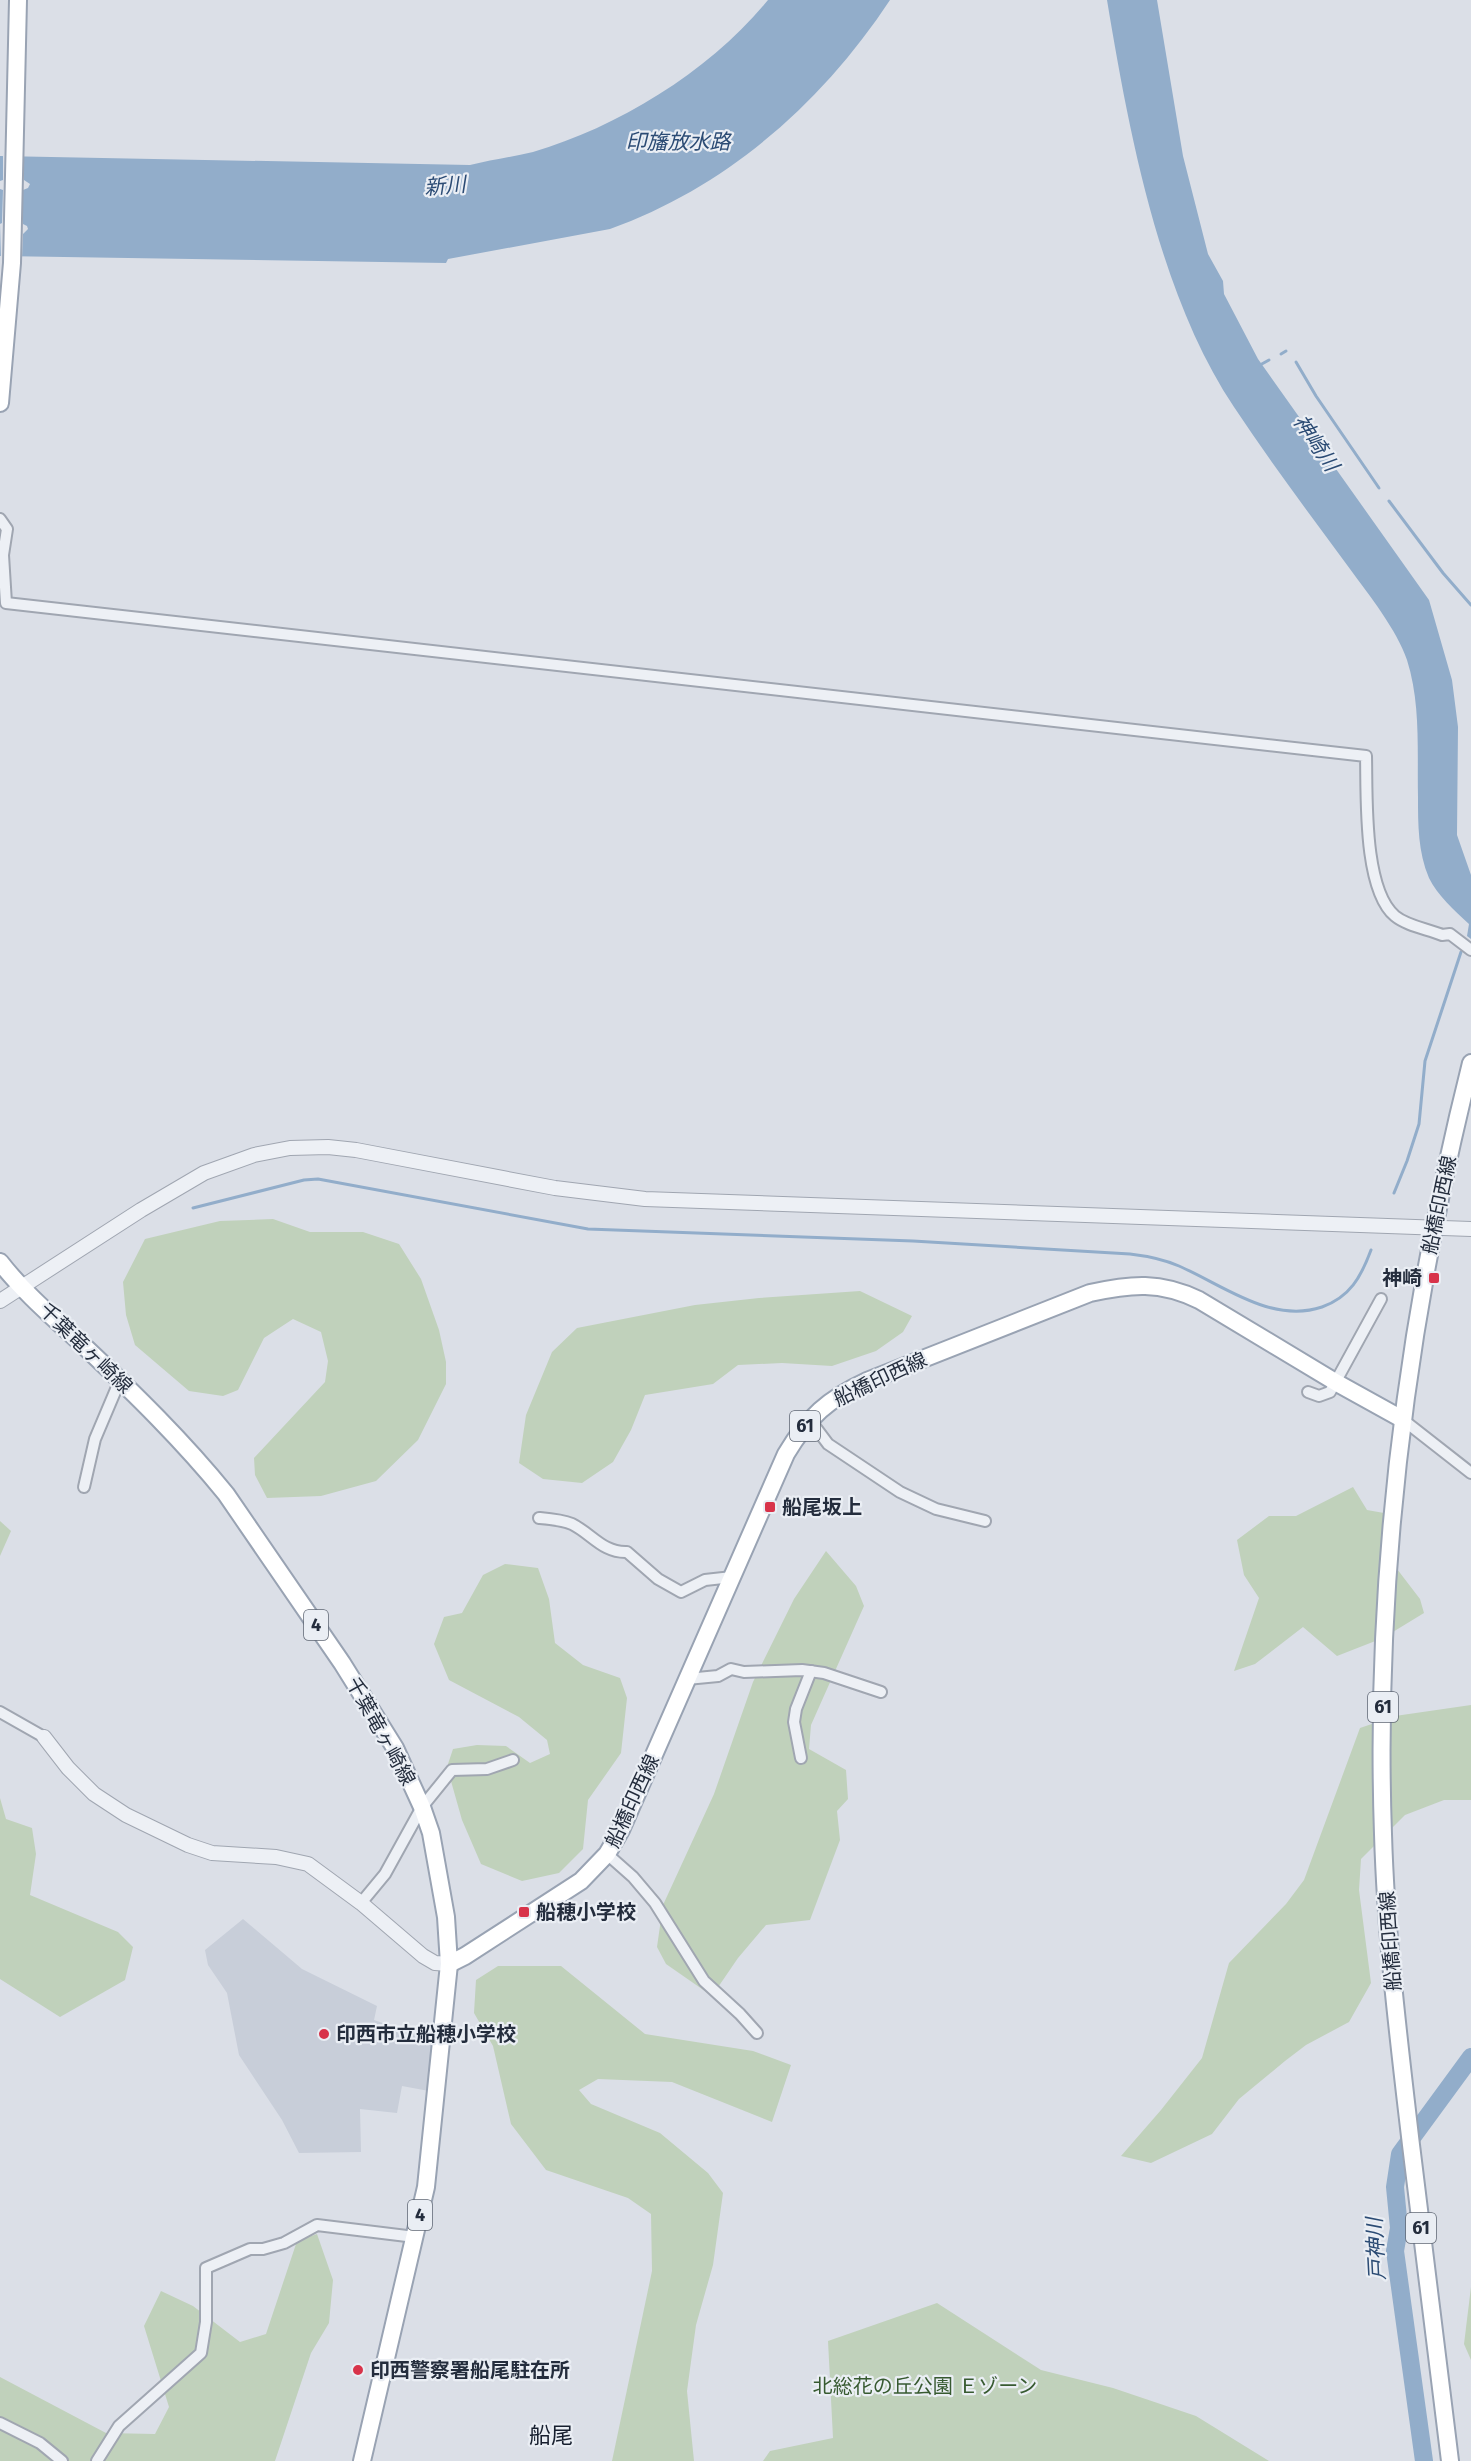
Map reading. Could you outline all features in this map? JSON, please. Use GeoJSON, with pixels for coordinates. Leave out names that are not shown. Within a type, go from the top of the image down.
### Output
{"type":"FeatureCollection","features":[{"type":"Feature","properties":{"kind":"main road"},"geometry":{"type":"LineString","coordinates":[[0,403],[12,263],[18,0]]}},
{"type":"Feature","properties":{"kind":"main road","name":"船橋印西線"},"geometry":{"type":"LineString","coordinates":[[1450,2461],[1393,1995],[1383,1834],[1383,1716],[1386,1618],[1402,1419],[1433,1228],[1471,1063]]}},
{"type":"Feature","properties":{"kind":"main road","name":"千葉竜ヶ崎線"},"geometry":{"type":"LineString","coordinates":[[0,1262],[199,1460],[238,1512],[377,1717],[395,1748],[422,1807],[430,1833],[446,1917],[449,1964],[434,2120],[426,2187],[362,2461]]}},
{"type":"Feature","properties":{"kind":"main road","name":"船橋印西線"},"geometry":{"type":"LineString","coordinates":[[449,1964],[581,1881],[607,1854],[621,1830],[786,1454],[810,1420],[834,1398],[867,1381],[1090,1293],[1138,1285],[1182,1292],[1199,1300],[1337,1383],[1402,1419]]}},
{"type":"Feature","properties":{"kind":"street"},"geometry":{"type":"LineString","coordinates":[[0,519],[7,529],[3,555],[6,603],[1366,756],[1371,859],[1376,882],[1386,903],[1394,915],[1442,934],[1450,934],[1471,950]]}},
{"type":"Feature","properties":{"kind":"street"},"geometry":{"type":"LineString","coordinates":[[0,1301],[141,1210],[204,1173],[254,1155],[309,1147],[356,1150],[546,1187],[645,1199],[1471,1229]]}},
{"type":"Feature","properties":{"kind":"street"},"geometry":{"type":"LineString","coordinates":[[1308,1392],[1325,1395],[1337,1383],[1381,1299]]}},
{"type":"Feature","properties":{"kind":"street"},"geometry":{"type":"LineString","coordinates":[[84,1487],[95,1439],[120,1380]]}},
{"type":"Feature","properties":{"kind":"street"},"geometry":{"type":"LineString","coordinates":[[1402,1419],[1471,1473]]}},
{"type":"Feature","properties":{"kind":"street"},"geometry":{"type":"LineString","coordinates":[[810,1420],[828,1444],[900,1492],[936,1509],[985,1521]]}},
{"type":"Feature","properties":{"kind":"street"},"geometry":{"type":"LineString","coordinates":[[539,1518],[571,1524],[604,1547],[617,1552],[627,1552],[658,1579],[681,1592],[705,1580],[732,1577]]}},
{"type":"Feature","properties":{"kind":"street"},"geometry":{"type":"LineString","coordinates":[[687,1679],[718,1676],[731,1669],[744,1672],[811,1671],[861,1683],[881,1692]]}},
{"type":"Feature","properties":{"kind":"street"},"geometry":{"type":"LineString","coordinates":[[801,1758],[794,1722],[796,1709],[811,1671]]}},
{"type":"Feature","properties":{"kind":"street"},"geometry":{"type":"LineString","coordinates":[[0,1712],[44,1737],[68,1768],[94,1794],[126,1815],[188,1845],[212,1853],[276,1857],[308,1864],[361,1903],[423,1956],[435,1963],[449,1964]]}},
{"type":"Feature","properties":{"kind":"street"},"geometry":{"type":"LineString","coordinates":[[361,1903],[385,1874],[422,1807],[452,1770],[488,1768],[513,1760]]}},
{"type":"Feature","properties":{"kind":"street"},"geometry":{"type":"LineString","coordinates":[[607,1854],[633,1877],[655,1903],[704,1981],[757,2033]]}},
{"type":"Feature","properties":{"kind":"street"},"geometry":{"type":"LineString","coordinates":[[98,2461],[119,2426],[201,2353],[206,2322],[206,2268],[250,2249],[284,2243],[316,2225],[415,2237]]}},
{"type":"Feature","properties":{"kind":"street"},"geometry":{"type":"LineString","coordinates":[[0,2423],[40,2443],[62,2461]]}},
{"type":"Feature","properties":{"kind":"shaded area","name":"印西市立船穂小学校"},"geometry":{"type":"Polygon","coordinates":[[[243,1919],[302,1969],[377,2006],[374,2020],[433,2040],[429,2091],[402,2086],[397,2113],[360,2109],[361,2152],[299,2153],[282,2120],[239,2055],[227,1993],[208,1965],[205,1950],[243,1919]]]}},
{"type":"Feature","properties":{"kind":"green space"},"geometry":{"type":"Polygon","coordinates":[[[273,1219],[310,1232],[363,1232],[399,1244],[421,1279],[439,1330],[446,1362],[446,1384],[418,1440],[376,1481],[321,1496],[267,1498],[255,1475],[254,1458],[325,1382],[328,1361],[321,1332],[293,1319],[264,1338],[238,1390],[223,1396],[189,1391],[135,1345],[126,1315],[123,1282],[145,1239],[220,1221],[273,1219]]]}},
{"type":"Feature","properties":{"kind":"green space"},"geometry":{"type":"Polygon","coordinates":[[[860,1291],[912,1316],[903,1332],[876,1351],[832,1366],[782,1363],[738,1365],[713,1384],[645,1395],[631,1430],[613,1462],[582,1483],[543,1479],[519,1463],[526,1415],[552,1352],[577,1328],[695,1305],[860,1291]]]}},
{"type":"Feature","properties":{"kind":"green space"},"geometry":{"type":"Polygon","coordinates":[[[1353,1487],[1367,1510],[1401,1516],[1397,1569],[1420,1599],[1424,1613],[1383,1638],[1337,1656],[1303,1627],[1255,1664],[1234,1671],[1259,1598],[1244,1575],[1237,1540],[1269,1516],[1296,1516],[1353,1487]]]}},
{"type":"Feature","properties":{"kind":"green space"},"geometry":{"type":"Polygon","coordinates":[[[0,1521],[11,1531],[0,1556],[0,1521]]]}},
{"type":"Feature","properties":{"kind":"green space"},"geometry":{"type":"Polygon","coordinates":[[[826,1551],[856,1586],[864,1606],[811,1725],[809,1749],[846,1770],[848,1799],[837,1811],[840,1840],[810,1920],[766,1925],[738,1958],[712,1996],[666,1964],[657,1947],[663,1905],[714,1794],[753,1682],[794,1599],[826,1551]]]}},
{"type":"Feature","properties":{"kind":"green space"},"geometry":{"type":"Polygon","coordinates":[[[505,1564],[538,1568],[549,1599],[555,1643],[583,1665],[620,1678],[627,1698],[621,1753],[588,1800],[583,1849],[559,1873],[522,1881],[481,1864],[462,1820],[447,1767],[453,1749],[477,1745],[506,1746],[530,1763],[550,1754],[547,1740],[519,1717],[449,1680],[434,1644],[444,1617],[462,1613],[483,1575],[505,1564]]]}},
{"type":"Feature","properties":{"kind":"green space"},"geometry":{"type":"Polygon","coordinates":[[[1471,1705],[1471,1800],[1444,1800],[1405,1815],[1361,1859],[1359,1890],[1371,1983],[1349,2022],[1306,2045],[1285,2061],[1239,2099],[1212,2134],[1151,2163],[1121,2156],[1202,2058],[1229,1963],[1286,1904],[1304,1880],[1360,1728],[1395,1716],[1471,1705]]]}},
{"type":"Feature","properties":{"kind":"green space"},"geometry":{"type":"Polygon","coordinates":[[[0,1798],[6,1819],[32,1828],[36,1854],[30,1895],[118,1932],[133,1947],[125,1980],[60,2017],[0,1979],[0,1798]]]}},
{"type":"Feature","properties":{"kind":"green space"},"geometry":{"type":"Polygon","coordinates":[[[498,1966],[561,1966],[645,2034],[753,2051],[791,2065],[772,2122],[672,2082],[598,2079],[579,2090],[591,2104],[660,2133],[708,2173],[723,2193],[713,2265],[696,2325],[687,2391],[694,2461],[612,2461],[652,2271],[651,2214],[628,2198],[546,2170],[511,2124],[493,2046],[474,2013],[476,1980],[498,1966]]]}},
{"type":"Feature","properties":{"kind":"green space"},"geometry":{"type":"Polygon","coordinates":[[[317,2234],[333,2280],[329,2323],[311,2353],[275,2461],[0,2461],[0,2377],[106,2433],[155,2434],[169,2407],[144,2326],[161,2291],[193,2306],[240,2342],[266,2334],[297,2241],[317,2234]]]}},
{"type":"Feature","properties":{"kind":"green space"},"geometry":{"type":"Polygon","coordinates":[[[1471,2287],[1471,2360],[1464,2344],[1471,2287]]]}},
{"type":"Feature","properties":{"kind":"green space","name":"北総花の丘公園 Ｅゾーン"},"geometry":{"type":"Polygon","coordinates":[[[937,2303],[1041,2370],[1113,2388],[1196,2416],[1269,2461],[763,2461],[770,2451],[833,2438],[828,2341],[937,2303]]]}},
{"type":"Feature","properties":{"kind":"water","name":"印旛放水路"},"geometry":{"type":"Polygon","coordinates":[[[768,0],[890,0],[834,73],[802,107],[768,137],[732,165],[694,190],[610,229],[448,259],[446,263],[0,256],[0,156],[470,165],[533,152],[598,128],[630,111],[661,93],[719,50],[768,0]]]}},
{"type":"Feature","properties":{"kind":"water","name":"神崎川"},"geometry":{"type":"Polygon","coordinates":[[[1107,0],[1157,0],[1183,156],[1208,254],[1223,281],[1224,294],[1258,359],[1429,600],[1452,680],[1458,727],[1457,835],[1471,875],[1471,939],[1467,936],[1469,924],[1437,891],[1429,878],[1423,858],[1419,828],[1416,711],[1407,660],[1397,637],[1382,613],[1234,407],[1208,363],[1186,315],[1167,264],[1137,157],[1107,0]]]}},
{"type":"Feature","properties":{"kind":"pier"},"geometry":{"type":"Polygon","coordinates":[[[3,153],[24,153],[24,180],[30,184],[23,190],[23,224],[28,229],[23,234],[22,259],[1,259],[0,224],[2,223],[3,190],[0,189],[0,181],[3,180],[3,153]]]}},
{"type":"Feature","properties":{"kind":"waterway"},"geometry":{"type":"LineString","coordinates":[[1281,354],[1286,351]]}},
{"type":"Feature","properties":{"kind":"waterway"},"geometry":{"type":"LineString","coordinates":[[1260,365],[1269,360]]}},
{"type":"Feature","properties":{"kind":"waterway"},"geometry":{"type":"LineString","coordinates":[[1296,362],[1316,396],[1379,488]]}},
{"type":"Feature","properties":{"kind":"waterway"},"geometry":{"type":"LineString","coordinates":[[1389,501],[1443,573],[1471,605]]}},
{"type":"Feature","properties":{"kind":"waterway"},"geometry":{"type":"LineString","coordinates":[[1394,1193],[1419,1124],[1425,1061],[1461,952]]}},
{"type":"Feature","properties":{"kind":"waterway"},"geometry":{"type":"LineString","coordinates":[[193,1208],[304,1180],[318,1179],[588,1229],[913,1241],[1130,1254],[1173,1264],[1266,1307],[1303,1311],[1332,1303],[1347,1292],[1363,1269],[1371,1250]]}},
{"type":"Feature","properties":{"kind":"waterway","name":"戸神川"},"geometry":{"type":"LineString","coordinates":[[1424,2461],[1395,2251],[1399,2228],[1395,2187],[1400,2154],[1471,2057]]}},
{"type":"Feature","properties":{"kind":"place","name":"神崎"},"geometry":{"type":"Point","coordinates":[1434,1278]}},
{"type":"Feature","properties":{"kind":"place","name":"船尾坂上"},"geometry":{"type":"Point","coordinates":[770,1507]}},
{"type":"Feature","properties":{"kind":"place","name":"船穂小学校"},"geometry":{"type":"Point","coordinates":[524,1912]}},
{"type":"Feature","properties":{"kind":"place","name":"印西市立船穂小学校"},"geometry":{"type":"Point","coordinates":[324,2034]}},
{"type":"Feature","properties":{"kind":"place","name":"印西警察署船尾駐在所"},"geometry":{"type":"Point","coordinates":[358,2370]}},
{"type":"Feature","properties":{"kind":"district","name":"船尾"},"geometry":{"type":"Point","coordinates":[551,2435]}},
{"type":"Feature","properties":{"kind":"water label","name":"新川"},"geometry":{"type":"Point","coordinates":[445,186]}}]}
